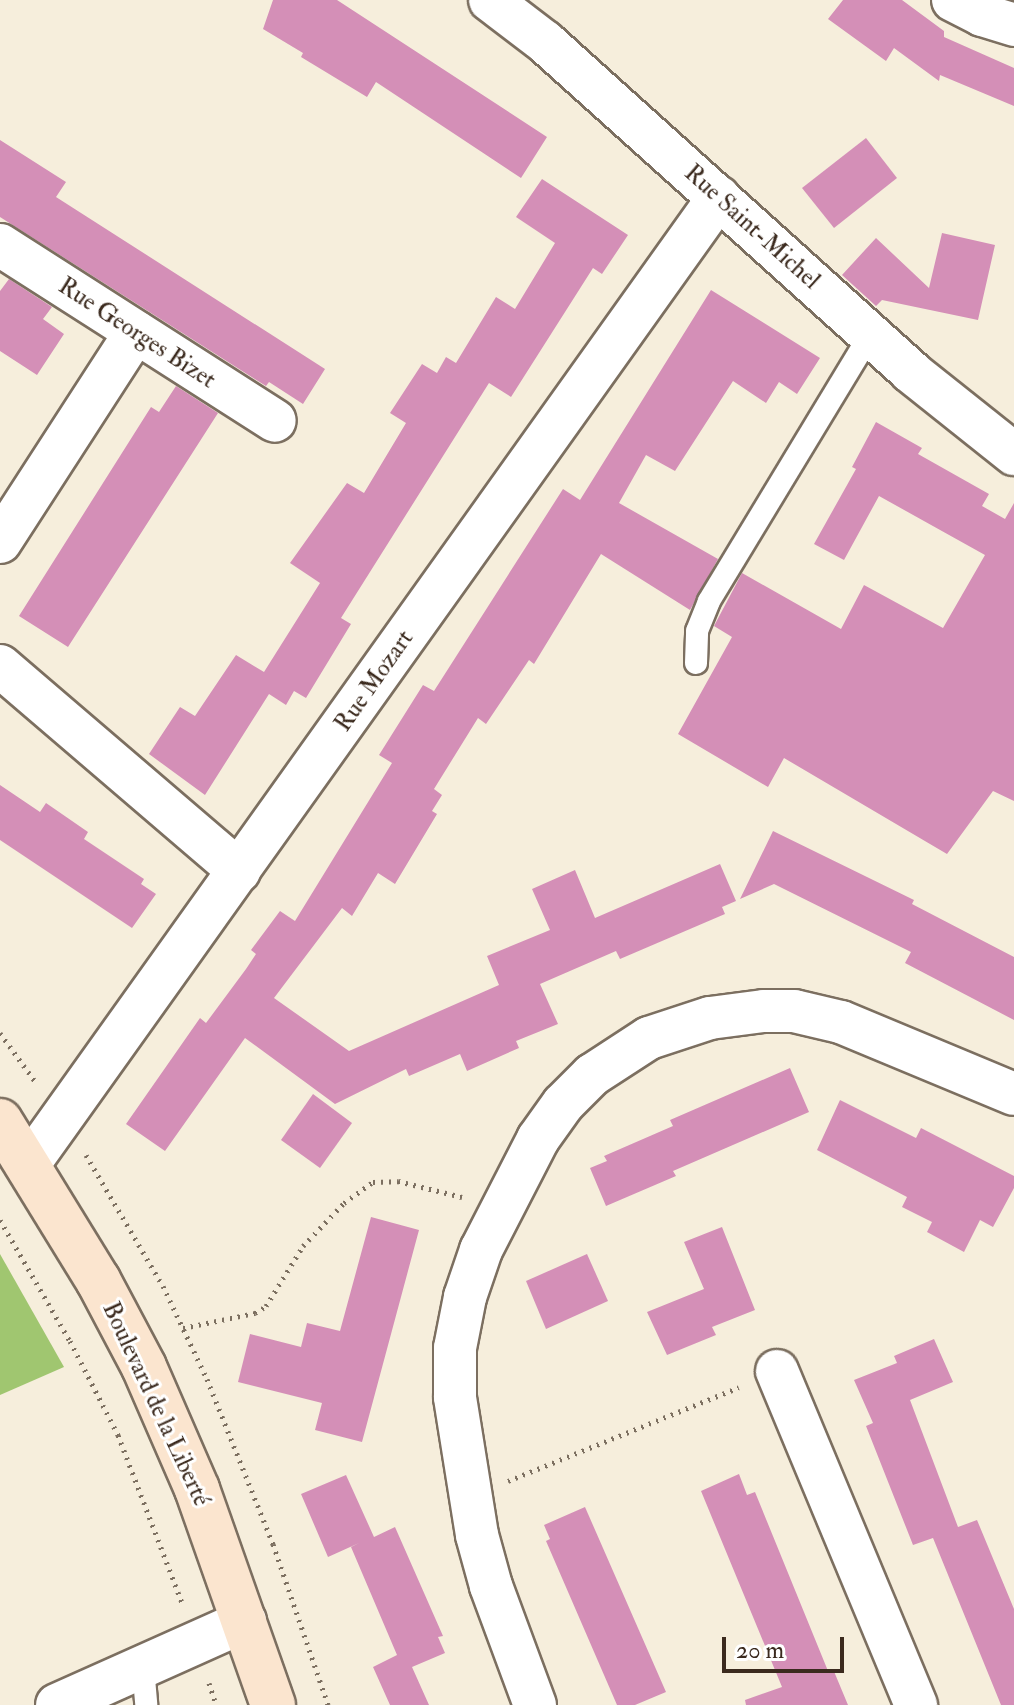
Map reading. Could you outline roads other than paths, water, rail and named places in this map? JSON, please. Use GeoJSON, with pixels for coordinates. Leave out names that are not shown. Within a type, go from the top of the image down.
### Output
{"type":"FeatureCollection","features":[{"type":"Feature","properties":{"kind":"main road","name":"Boulevard de la Liberté"},"geometry":{"type":"LineString","coordinates":[[0,1121],[98,1280],[144,1367],[193,1477],[273,1705]]}},
{"type":"Feature","properties":{"kind":"street","name":"Rue Saint-Michel"},"geometry":{"type":"LineString","coordinates":[[490,0],[545,42],[870,335],[959,412],[1014,454]]}},
{"type":"Feature","properties":{"kind":"street"},"geometry":{"type":"LineString","coordinates":[[953,0],[982,15],[1014,25]]}},
{"type":"Feature","properties":{"kind":"street","name":"Rue Mozart"},"geometry":{"type":"LineString","coordinates":[[28,1165],[719,197]]}},
{"type":"Feature","properties":{"kind":"street","name":"Rue Georges Bizet"},"geometry":{"type":"LineString","coordinates":[[0,245],[275,421]]}},
{"type":"Feature","properties":{"kind":"street"},"geometry":{"type":"LineString","coordinates":[[0,542],[136,332]]}},
{"type":"Feature","properties":{"kind":"street"},"geometry":{"type":"LineString","coordinates":[[0,666],[239,871]]}},
{"type":"Feature","properties":{"kind":"street"},"geometry":{"type":"LineString","coordinates":[[535,1705],[491,1586],[477,1535],[455,1397],[455,1348],[465,1297],[481,1250],[551,1120],[592,1075],[649,1038],[710,1018],[764,1011],[815,1015],[868,1032],[1014,1094]]}},
{"type":"Feature","properties":{"kind":"street"},"geometry":{"type":"LineString","coordinates":[[777,1371],[916,1705]]}},
{"type":"Feature","properties":{"kind":"street"},"geometry":{"type":"LineString","coordinates":[[57,1705],[145,1686],[195,1643],[245,1621]]}},
{"type":"Feature","properties":{"kind":"lane"},"geometry":{"type":"LineString","coordinates":[[696,663],[697,631],[709,601],[870,335]]}}]}
